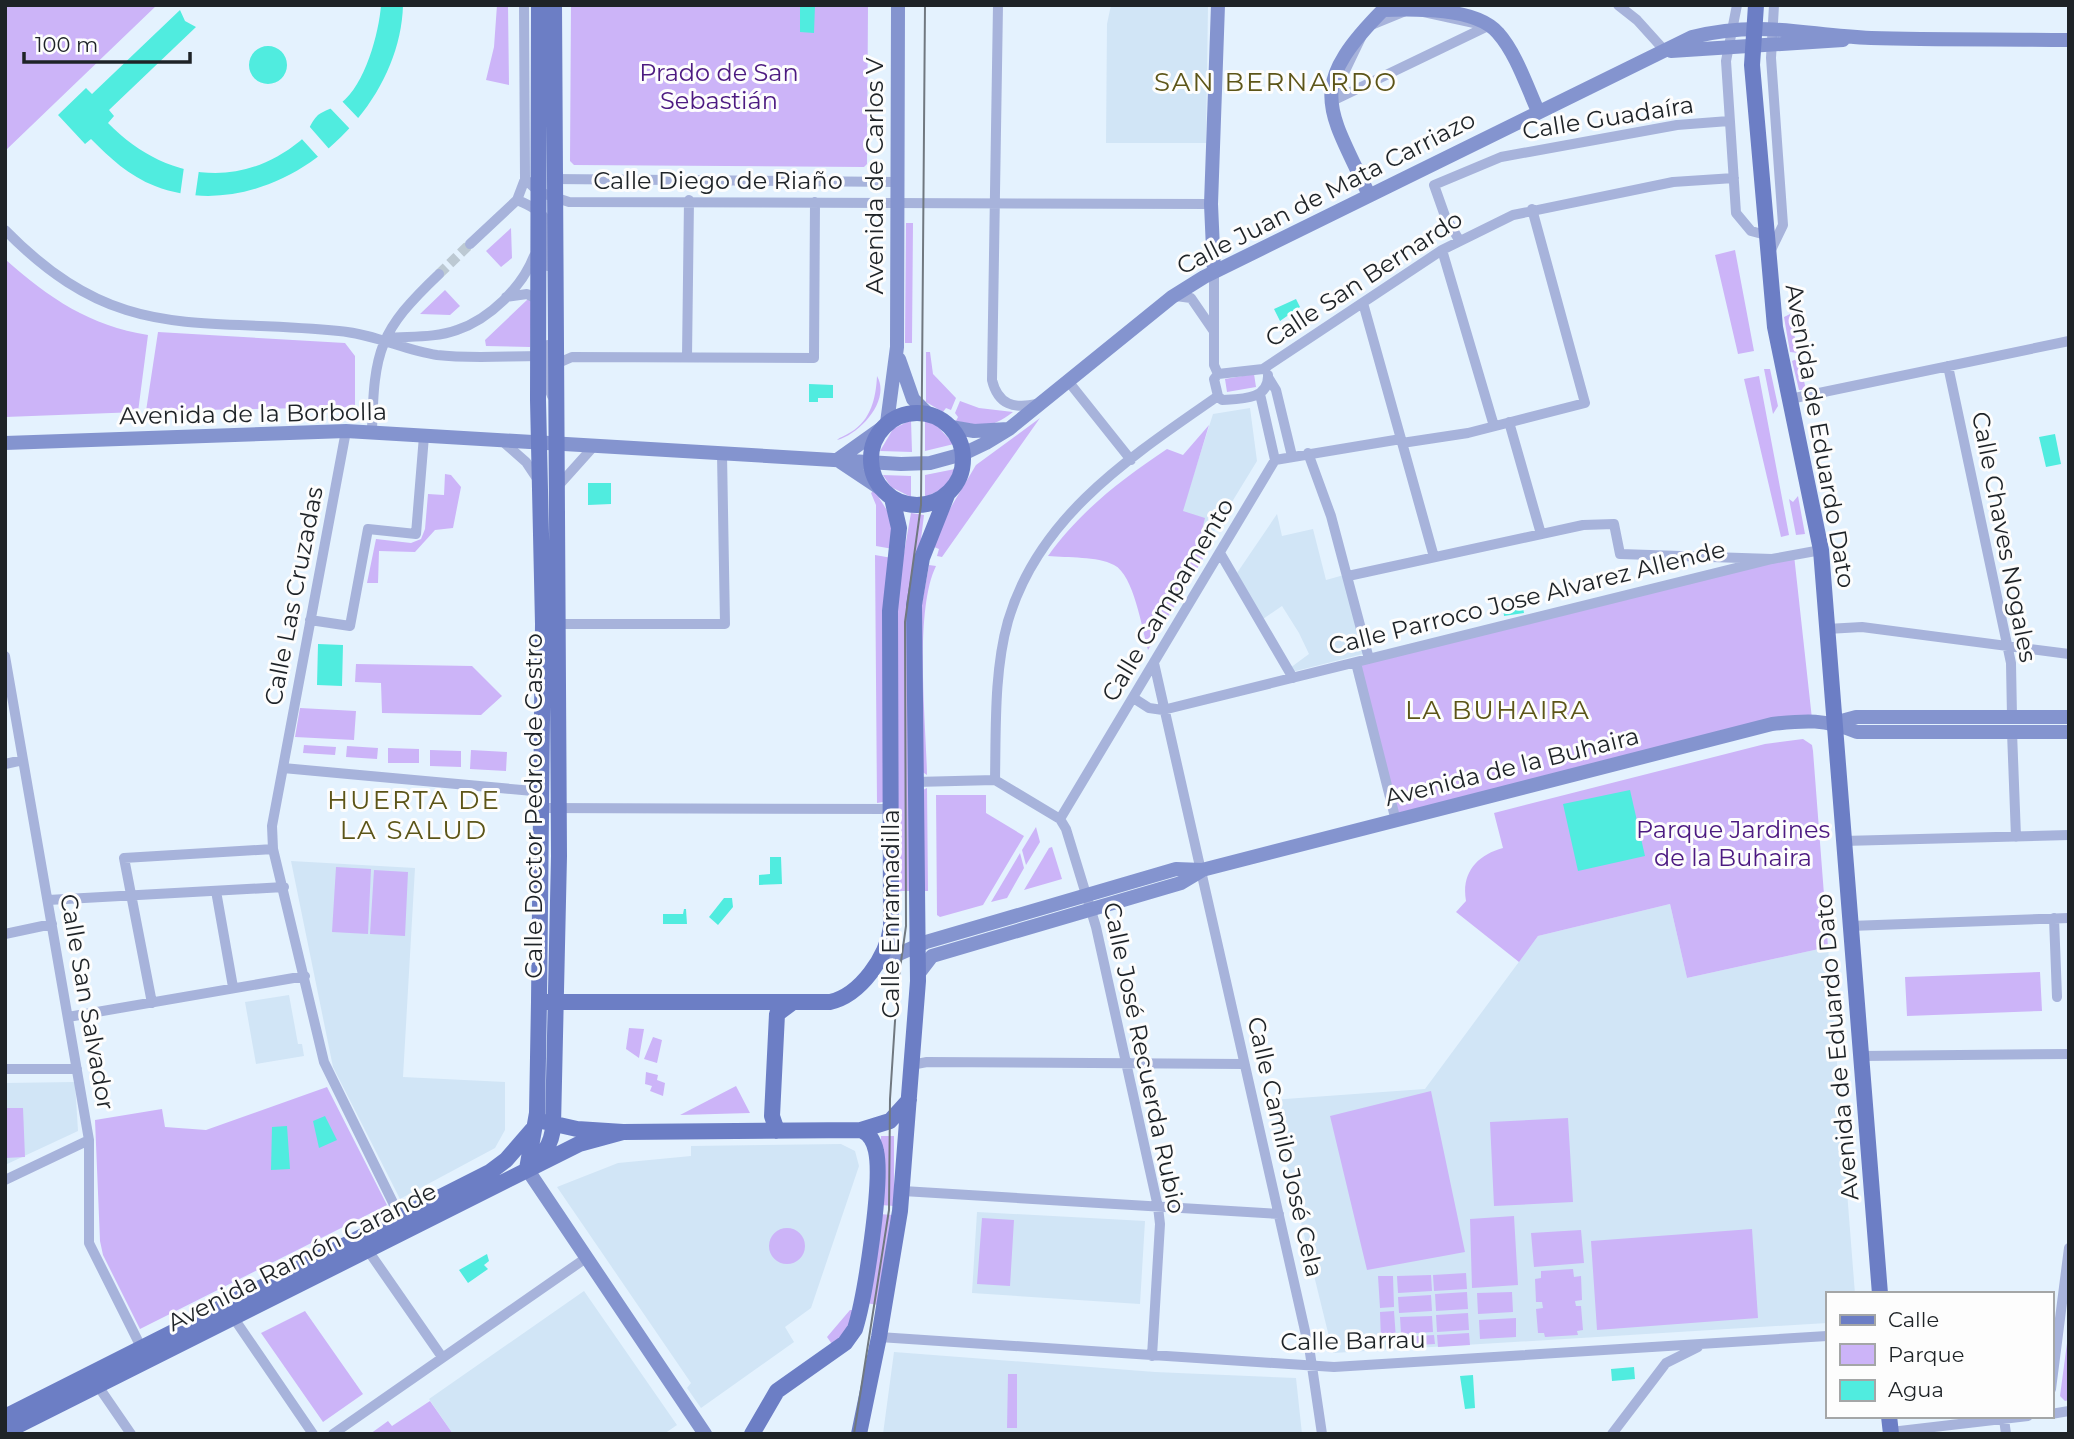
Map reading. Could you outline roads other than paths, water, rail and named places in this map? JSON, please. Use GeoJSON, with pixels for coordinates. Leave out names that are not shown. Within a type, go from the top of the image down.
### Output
{"type":"FeatureCollection","features":[{"type":"Feature","properties":{"kind":"main road"},"geometry":{"type":"LineString","coordinates":[[539,5],[538,356],[548,441]]}},
{"type":"Feature","properties":{"kind":"main road"},"geometry":{"type":"LineString","coordinates":[[548,441],[555,408],[555,198],[539,182],[554,5]]}},
{"type":"Feature","properties":{"kind":"main road","name":"Avenida de Carlos V"},"geometry":{"type":"LineString","coordinates":[[884,425],[897,347],[898,5]]}},
{"type":"Feature","properties":{"kind":"main road"},"geometry":{"type":"LineString","coordinates":[[1214,272],[1212,204],[1217,5]]}},
{"type":"Feature","properties":{"kind":"main road","name":"Avenida de Eduardo Dato"},"geometry":{"type":"LineString","coordinates":[[1756,5],[1751,51],[1775,327],[1821,550],[1880,1292]]}},
{"type":"Feature","properties":{"kind":"main road"},"geometry":{"type":"LineString","coordinates":[[1368,195],[1332,118],[1330,102],[1334,75],[1355,38],[1382,8],[1458,15],[1498,32],[1538,111]]}},
{"type":"Feature","properties":{"kind":"main road","name":"Calle Juan de Mata Carriazo"},"geometry":{"type":"LineString","coordinates":[[963,454],[1009,429],[1172,297],[1214,272],[1692,37],[1733,28],[1771,27],[1868,37]]}},
{"type":"Feature","properties":{"kind":"main road"},"geometry":{"type":"LineString","coordinates":[[1665,51],[1724,53],[1868,37],[2069,40]]}},
{"type":"Feature","properties":{"kind":"main road","name":"Avenida de Carlos V"},"geometry":{"type":"LineString","coordinates":[[897,347],[905,383],[915,403],[927,413]]}},
{"type":"Feature","properties":{"kind":"main road"},"geometry":{"type":"LineString","coordinates":[[947,495],[921,505],[888,495],[837,460],[900,415],[927,413],[951,427],[974,431],[1009,429]]}},
{"type":"Feature","properties":{"kind":"main road"},"geometry":{"type":"LineString","coordinates":[[870,462],[871,450],[884,425]]}},
{"type":"Feature","properties":{"kind":"main road"},"geometry":{"type":"LineString","coordinates":[[951,427],[963,454]]}},
{"type":"Feature","properties":{"kind":"main road","name":"Avenida de la Borbolla"},"geometry":{"type":"LineString","coordinates":[[5,443],[346,431],[870,462],[930,463],[963,454]]}},
{"type":"Feature","properties":{"kind":"main road","name":"Calle Doctor Pedro de Castro"},"geometry":{"type":"LineString","coordinates":[[527,1169],[536,1120],[547,1002],[559,801],[541,485],[548,441]]}},
{"type":"Feature","properties":{"kind":"main road","name":"Calle Doctor Pedro de Castro"},"geometry":{"type":"LineString","coordinates":[[548,441],[559,485],[541,800],[553,1126]]}},
{"type":"Feature","properties":{"kind":"main road","name":"Calle Enramadilla"},"geometry":{"type":"LineString","coordinates":[[859,1434],[867,1382],[879,1337],[903,1191],[919,973],[914,605],[922,558],[947,495],[960,475],[963,454]]}},
{"type":"Feature","properties":{"kind":"main road","name":"Calle Enramadilla"},"geometry":{"type":"LineString","coordinates":[[870,462],[877,482],[888,495],[899,528],[890,611],[891,927],[878,963]]}},
{"type":"Feature","properties":{"kind":"main road","name":"Avenida de la Buhaira"},"geometry":{"type":"LineString","coordinates":[[919,973],[932,956],[1089,903],[1177,869],[1202,870],[1772,724],[1812,719],[1834,723],[1856,717],[2012,724],[2069,732]]}},
{"type":"Feature","properties":{"kind":"main road","name":"Avenida de la Buhaira"},"geometry":{"type":"LineString","coordinates":[[2012,724],[2069,717]]}},
{"type":"Feature","properties":{"kind":"main road","name":"Avenida de la Buhaira"},"geometry":{"type":"LineString","coordinates":[[878,963],[918,944],[1089,903]]}},
{"type":"Feature","properties":{"kind":"main road"},"geometry":{"type":"LineString","coordinates":[[547,1002],[835,1001],[878,963]]}},
{"type":"Feature","properties":{"kind":"main road"},"geometry":{"type":"LineString","coordinates":[[777,1131],[772,1116],[777,1014],[782,1007],[796,1002]]}},
{"type":"Feature","properties":{"kind":"main road"},"geometry":{"type":"LineString","coordinates":[[861,1130],[890,1121],[909,1100]]}},
{"type":"Feature","properties":{"kind":"main road"},"geometry":{"type":"LineString","coordinates":[[536,1120],[553,1126],[553,1139],[547,1151],[527,1169],[702,1433]]}},
{"type":"Feature","properties":{"kind":"main road","name":"Avenida Ramón Carande"},"geometry":{"type":"LineString","coordinates":[[5,1417],[490,1172],[522,1144],[536,1120]]}},
{"type":"Feature","properties":{"kind":"main road","name":"Avenida Ramón Carande"},"geometry":{"type":"LineString","coordinates":[[553,1126],[623,1132],[861,1130]]}},
{"type":"Feature","properties":{"kind":"main road"},"geometry":{"type":"LineString","coordinates":[[752,1434],[777,1391],[845,1343],[853,1333],[877,1185],[875,1146],[870,1136],[861,1130]]}},
{"type":"Feature","properties":{"kind":"main road","name":"Avenida Ramón Carande"},"geometry":{"type":"LineString","coordinates":[[5,1432],[527,1169],[579,1144],[623,1132]]}},
{"type":"Feature","properties":{"kind":"street"},"geometry":{"type":"LineString","coordinates":[[470,244],[539,182],[524,5]]}},
{"type":"Feature","properties":{"kind":"street"},"geometry":{"type":"LineString","coordinates":[[998,5],[992,380],[995,393],[1004,402],[1019,408],[1041,403]]}},
{"type":"Feature","properties":{"kind":"street"},"geometry":{"type":"LineString","coordinates":[[1618,5],[1637,19],[1665,51]]}},
{"type":"Feature","properties":{"kind":"street"},"geometry":{"type":"LineString","coordinates":[[1737,5],[1733,28],[1724,53],[1736,213],[1751,231],[1766,235]]}},
{"type":"Feature","properties":{"kind":"street","name":"Avenida de Eduardo Dato"},"geometry":{"type":"LineString","coordinates":[[1768,256],[1783,225],[1771,47],[1774,5]]}},
{"type":"Feature","properties":{"kind":"street"},"geometry":{"type":"LineString","coordinates":[[1366,27],[1410,9]]}},
{"type":"Feature","properties":{"kind":"street"},"geometry":{"type":"LineString","coordinates":[[1330,102],[1488,26]]}},
{"type":"Feature","properties":{"kind":"street","name":"Calle Guadaíra"},"geometry":{"type":"LineString","coordinates":[[1459,240],[1445,216],[1434,185],[1501,157],[1677,125],[1729,121]]}},
{"type":"Feature","properties":{"kind":"street","name":"Calle San Bernardo"},"geometry":{"type":"LineString","coordinates":[[1266,373],[1442,250],[1532,209],[1673,182],[1734,178]]}},
{"type":"Feature","properties":{"kind":"street","name":"Calle Diego de Riaño"},"geometry":{"type":"LineString","coordinates":[[539,182],[898,182]]}},
{"type":"Feature","properties":{"kind":"street","name":"Calle Diego de Riaño"},"geometry":{"type":"LineString","coordinates":[[555,198],[569,202],[689,200],[996,205]]}},
{"type":"Feature","properties":{"kind":"street"},"geometry":{"type":"LineString","coordinates":[[517,200],[539,209],[547,220],[548,270],[555,281]]}},
{"type":"Feature","properties":{"kind":"street"},"geometry":{"type":"LineString","coordinates":[[687,358],[689,200]]}},
{"type":"Feature","properties":{"kind":"street"},"geometry":{"type":"LineString","coordinates":[[555,364],[572,357],[814,358],[815,202]]}},
{"type":"Feature","properties":{"kind":"street"},"geometry":{"type":"LineString","coordinates":[[996,205],[1212,204]]}},
{"type":"Feature","properties":{"kind":"street"},"geometry":{"type":"LineString","coordinates":[[1259,394],[1275,460],[1494,426],[1585,403],[1532,209]]}},
{"type":"Feature","properties":{"kind":"street"},"geometry":{"type":"LineString","coordinates":[[5,230],[47,270],[65,282],[98,300],[142,317],[202,325],[340,331],[383,339],[407,349],[440,355],[538,356]]}},
{"type":"Feature","properties":{"kind":"street"},"geometry":{"type":"LineString","coordinates":[[383,339],[459,330],[506,298],[525,278],[538,246]]}},
{"type":"Feature","properties":{"kind":"street"},"geometry":{"type":"LineString","coordinates":[[1442,250],[1494,426]]}},
{"type":"Feature","properties":{"kind":"street"},"geometry":{"type":"LineString","coordinates":[[1214,272],[1214,365],[1218,374]]}},
{"type":"Feature","properties":{"kind":"street"},"geometry":{"type":"LineString","coordinates":[[372,432],[377,365],[383,339],[404,307],[439,274]]}},
{"type":"Feature","properties":{"kind":"street"},"geometry":{"type":"LineString","coordinates":[[506,298],[521,293],[538,298],[548,309],[548,386],[555,408]]}},
{"type":"Feature","properties":{"kind":"street"},"geometry":{"type":"LineString","coordinates":[[1172,297],[1191,298],[1214,332]]}},
{"type":"Feature","properties":{"kind":"street"},"geometry":{"type":"LineString","coordinates":[[1363,303],[1434,557]]}},
{"type":"Feature","properties":{"kind":"street"},"geometry":{"type":"LineString","coordinates":[[1790,399],[2069,341]]}},
{"type":"Feature","properties":{"kind":"street","name":"Calle Chaves Nogales"},"geometry":{"type":"LineString","coordinates":[[1948,366],[2007,646],[2016,837]]}},
{"type":"Feature","properties":{"kind":"street"},"geometry":{"type":"LineString","coordinates":[[1218,374],[1266,373]]}},
{"type":"Feature","properties":{"kind":"street"},"geometry":{"type":"LineString","coordinates":[[1218,374],[1214,379],[1217,396],[1222,400],[1259,394],[1266,387],[1266,373]]}},
{"type":"Feature","properties":{"kind":"street"},"geometry":{"type":"LineString","coordinates":[[1266,373],[1276,390],[1292,456]]}},
{"type":"Feature","properties":{"kind":"street"},"geometry":{"type":"LineString","coordinates":[[1068,381],[1131,460]]}},
{"type":"Feature","properties":{"kind":"street"},"geometry":{"type":"LineString","coordinates":[[995,780],[1000,661],[1008,622],[1021,585],[1042,548],[1064,518],[1086,495],[1217,396]]}},
{"type":"Feature","properties":{"kind":"street"},"geometry":{"type":"LineString","coordinates":[[1508,422],[1541,534]]}},
{"type":"Feature","properties":{"kind":"street","name":"Calle Las Cruzadas"},"geometry":{"type":"LineString","coordinates":[[346,431],[272,826],[274,849],[324,1062],[400,1217]]}},
{"type":"Feature","properties":{"kind":"street"},"geometry":{"type":"LineString","coordinates":[[310,620],[350,626],[368,529],[416,534],[424,436]]}},
{"type":"Feature","properties":{"kind":"street"},"geometry":{"type":"LineString","coordinates":[[501,439],[526,462],[541,485]]}},
{"type":"Feature","properties":{"kind":"street"},"geometry":{"type":"LineString","coordinates":[[559,485],[594,446]]}},
{"type":"Feature","properties":{"kind":"street"},"geometry":{"type":"LineString","coordinates":[[1308,453],[1331,516],[1369,659]]}},
{"type":"Feature","properties":{"kind":"street"},"geometry":{"type":"LineString","coordinates":[[550,624],[725,624],[722,454]]}},
{"type":"Feature","properties":{"kind":"street","name":"Calle Campamento"},"geometry":{"type":"LineString","coordinates":[[1060,819],[1135,699],[1275,460]]}},
{"type":"Feature","properties":{"kind":"street"},"geometry":{"type":"LineString","coordinates":[[1348,576],[1583,525],[1614,524],[1620,554],[1772,559],[1821,550]]}},
{"type":"Feature","properties":{"kind":"street"},"geometry":{"type":"LineString","coordinates":[[1220,553],[1293,678]]}},
{"type":"Feature","properties":{"kind":"street","name":"Calle Parroco Jose Alvarez Allende"},"geometry":{"type":"LineString","coordinates":[[1163,710],[1772,559]]}},
{"type":"Feature","properties":{"kind":"street"},"geometry":{"type":"LineString","coordinates":[[1827,629],[1862,627],[2069,654]]}},
{"type":"Feature","properties":{"kind":"street","name":"Calle San Salvador"},"geometry":{"type":"LineString","coordinates":[[5,656],[89,1140],[89,1243],[141,1347]]}},
{"type":"Feature","properties":{"kind":"street","name":"Calle Camilo José Cela"},"geometry":{"type":"LineString","coordinates":[[1154,663],[1312,1366],[1321,1434]]}},
{"type":"Feature","properties":{"kind":"street"},"geometry":{"type":"LineString","coordinates":[[1356,663],[1396,821]]}},
{"type":"Feature","properties":{"kind":"street"},"geometry":{"type":"LineString","coordinates":[[1135,699],[1149,708],[1163,710]]}},
{"type":"Feature","properties":{"kind":"street"},"geometry":{"type":"LineString","coordinates":[[5,764],[23,760]]}},
{"type":"Feature","properties":{"kind":"street"},"geometry":{"type":"LineString","coordinates":[[283,768],[541,800],[890,809]]}},
{"type":"Feature","properties":{"kind":"street"},"geometry":{"type":"LineString","coordinates":[[915,782],[995,780],[1060,819]]}},
{"type":"Feature","properties":{"kind":"street"},"geometry":{"type":"LineString","coordinates":[[541,800],[559,801]]}},
{"type":"Feature","properties":{"kind":"street","name":"Calle José Recuerda Rubio"},"geometry":{"type":"LineString","coordinates":[[1060,819],[1089,903],[1158,1207],[1160,1224],[1152,1356]]}},
{"type":"Feature","properties":{"kind":"street"},"geometry":{"type":"LineString","coordinates":[[1843,841],[2069,835]]}},
{"type":"Feature","properties":{"kind":"street"},"geometry":{"type":"LineString","coordinates":[[152,1003],[124,858],[274,849]]}},
{"type":"Feature","properties":{"kind":"street"},"geometry":{"type":"LineString","coordinates":[[48,900],[284,887]]}},
{"type":"Feature","properties":{"kind":"street"},"geometry":{"type":"LineString","coordinates":[[216,891],[233,987]]}},
{"type":"Feature","properties":{"kind":"street"},"geometry":{"type":"LineString","coordinates":[[2054,918],[2057,997]]}},
{"type":"Feature","properties":{"kind":"street"},"geometry":{"type":"LineString","coordinates":[[1850,926],[2069,918]]}},
{"type":"Feature","properties":{"kind":"street"},"geometry":{"type":"LineString","coordinates":[[5,934],[52,924]]}},
{"type":"Feature","properties":{"kind":"street"},"geometry":{"type":"LineString","coordinates":[[68,1017],[304,976]]}},
{"type":"Feature","properties":{"kind":"street"},"geometry":{"type":"LineString","coordinates":[[1860,1056],[2069,1054]]}},
{"type":"Feature","properties":{"kind":"street"},"geometry":{"type":"LineString","coordinates":[[911,1065],[927,1062],[1244,1064]]}},
{"type":"Feature","properties":{"kind":"street"},"geometry":{"type":"LineString","coordinates":[[5,1069],[78,1069]]}},
{"type":"Feature","properties":{"kind":"street"},"geometry":{"type":"LineString","coordinates":[[5,1180],[89,1140]]}},
{"type":"Feature","properties":{"kind":"street"},"geometry":{"type":"LineString","coordinates":[[903,1191],[1279,1214]]}},
{"type":"Feature","properties":{"kind":"street"},"geometry":{"type":"LineString","coordinates":[[2053,1373],[2069,1248]]}},
{"type":"Feature","properties":{"kind":"street"},"geometry":{"type":"LineString","coordinates":[[367,1249],[442,1357]]}},
{"type":"Feature","properties":{"kind":"street"},"geometry":{"type":"LineString","coordinates":[[333,1434],[586,1258]]}},
{"type":"Feature","properties":{"kind":"street"},"geometry":{"type":"LineString","coordinates":[[233,1317],[313,1434]]}},
{"type":"Feature","properties":{"kind":"street","name":"Calle Barrau"},"geometry":{"type":"LineString","coordinates":[[879,1337],[1312,1366],[1826,1336]]}},
{"type":"Feature","properties":{"kind":"street"},"geometry":{"type":"LineString","coordinates":[[1612,1434],[1666,1363],[1708,1343]]}},
{"type":"Feature","properties":{"kind":"street"},"geometry":{"type":"LineString","coordinates":[[1658,1346],[1665,1354],[1666,1363]]}},
{"type":"Feature","properties":{"kind":"street"},"geometry":{"type":"LineString","coordinates":[[98,1386],[131,1434]]}},
{"type":"Feature","properties":{"kind":"street"},"geometry":{"type":"LineString","coordinates":[[1890,1427],[2012,1418]]}},
{"type":"Feature","properties":{"kind":"street"},"geometry":{"type":"LineString","coordinates":[[2004,1419],[2007,1434]]}},
{"type":"Feature","properties":{"kind":"water"},"geometry":{"type":"Polygon","coordinates":[[[381,5],[403,5],[396,48],[379,88],[353,124],[320,155],[282,178],[241,192],[198,196],[155,186],[128,172],[91,139],[85,144],[58,115],[86,88],[92,94],[180,10],[185,21],[196,27],[109,110],[114,116],[108,123],[129,142],[176,167],[225,173],[251,168],[276,157],[300,141],[318,115],[338,105],[350,95],[369,58],[381,5]]]}},
{"type":"Feature","properties":{"kind":"water"},"geometry":{"type":"Polygon","coordinates":[[[800,5],[815,5],[814,33],[800,32],[800,5]]]}},
{"type":"Feature","properties":{"kind":"water"},"geometry":{"type":"Polygon","coordinates":[[[268,46],[281,52],[287,65],[281,78],[268,84],[255,78],[249,65],[255,52],[268,46]]]}},
{"type":"Feature","properties":{"kind":"water"},"geometry":{"type":"Polygon","coordinates":[[[1296,299],[1300,307],[1280,321],[1274,309],[1296,299]]]}},
{"type":"Feature","properties":{"kind":"water"},"geometry":{"type":"Polygon","coordinates":[[[809,384],[833,385],[833,398],[818,398],[818,402],[809,402],[809,384]]]}},
{"type":"Feature","properties":{"kind":"water"},"geometry":{"type":"Polygon","coordinates":[[[2055,434],[2061,464],[2046,467],[2039,437],[2055,434]]]}},
{"type":"Feature","properties":{"kind":"water"},"geometry":{"type":"Polygon","coordinates":[[[588,483],[611,483],[611,504],[588,505],[588,483]]]}},
{"type":"Feature","properties":{"kind":"water"},"geometry":{"type":"Polygon","coordinates":[[[1522,603],[1524,613],[1504,616],[1503,607],[1522,603]]]}},
{"type":"Feature","properties":{"kind":"water"},"geometry":{"type":"Polygon","coordinates":[[[318,644],[343,645],[342,686],[317,685],[318,644]]]}},
{"type":"Feature","properties":{"kind":"water"},"geometry":{"type":"Polygon","coordinates":[[[1630,790],[1645,856],[1578,871],[1563,804],[1630,790]]]}},
{"type":"Feature","properties":{"kind":"water"},"geometry":{"type":"Polygon","coordinates":[[[770,857],[781,857],[782,884],[759,885],[759,875],[770,874],[770,857]]]}},
{"type":"Feature","properties":{"kind":"water"},"geometry":{"type":"Polygon","coordinates":[[[724,898],[732,898],[733,907],[718,925],[709,917],[724,898]]]}},
{"type":"Feature","properties":{"kind":"water"},"geometry":{"type":"Polygon","coordinates":[[[684,909],[687,924],[663,924],[663,914],[683,914],[684,909]]]}},
{"type":"Feature","properties":{"kind":"water"},"geometry":{"type":"Polygon","coordinates":[[[325,1116],[337,1140],[319,1148],[313,1121],[325,1116]]]}},
{"type":"Feature","properties":{"kind":"water"},"geometry":{"type":"Polygon","coordinates":[[[287,1126],[290,1169],[271,1170],[272,1127],[287,1126]]]}},
{"type":"Feature","properties":{"kind":"water"},"geometry":{"type":"Polygon","coordinates":[[[487,1254],[489,1261],[484,1265],[488,1269],[468,1283],[459,1270],[487,1254]]]}},
{"type":"Feature","properties":{"kind":"water"},"geometry":{"type":"Polygon","coordinates":[[[1634,1367],[1635,1379],[1612,1381],[1611,1369],[1634,1367]]]}},
{"type":"Feature","properties":{"kind":"water"},"geometry":{"type":"Polygon","coordinates":[[[1473,1375],[1475,1408],[1465,1409],[1460,1376],[1473,1375]]]}},
{"type":"Feature","properties":{"kind":"tunnel"},"geometry":{"type":"LineString","coordinates":[[439,274],[470,244]]}},
{"type":"Feature","properties":{"kind":"tram line"},"geometry":{"type":"LineString","coordinates":[[854,1434],[889,1210],[890,1099],[897,990],[906,926],[905,622],[921,505],[925,5]]}},
{"type":"Feature","properties":{"kind":"district","name":"SAN BERNARDO"},"geometry":{"type":"Point","coordinates":[1276,82]}},
{"type":"Feature","properties":{"kind":"district","name":"LA BUHAIRA"},"geometry":{"type":"Point","coordinates":[1498,710]}},
{"type":"Feature","properties":{"kind":"district","name":"HUERTA DE LA SALUD"},"geometry":{"type":"Point","coordinates":[414,815]}},
{"type":"Feature","properties":{"kind":"park label","name":"Prado de San Sebastián"},"geometry":{"type":"Point","coordinates":[719,87]}},
{"type":"Feature","properties":{"kind":"park label","name":"Parque Jardines de la Buhaira"},"geometry":{"type":"Point","coordinates":[1733,844]}}]}
